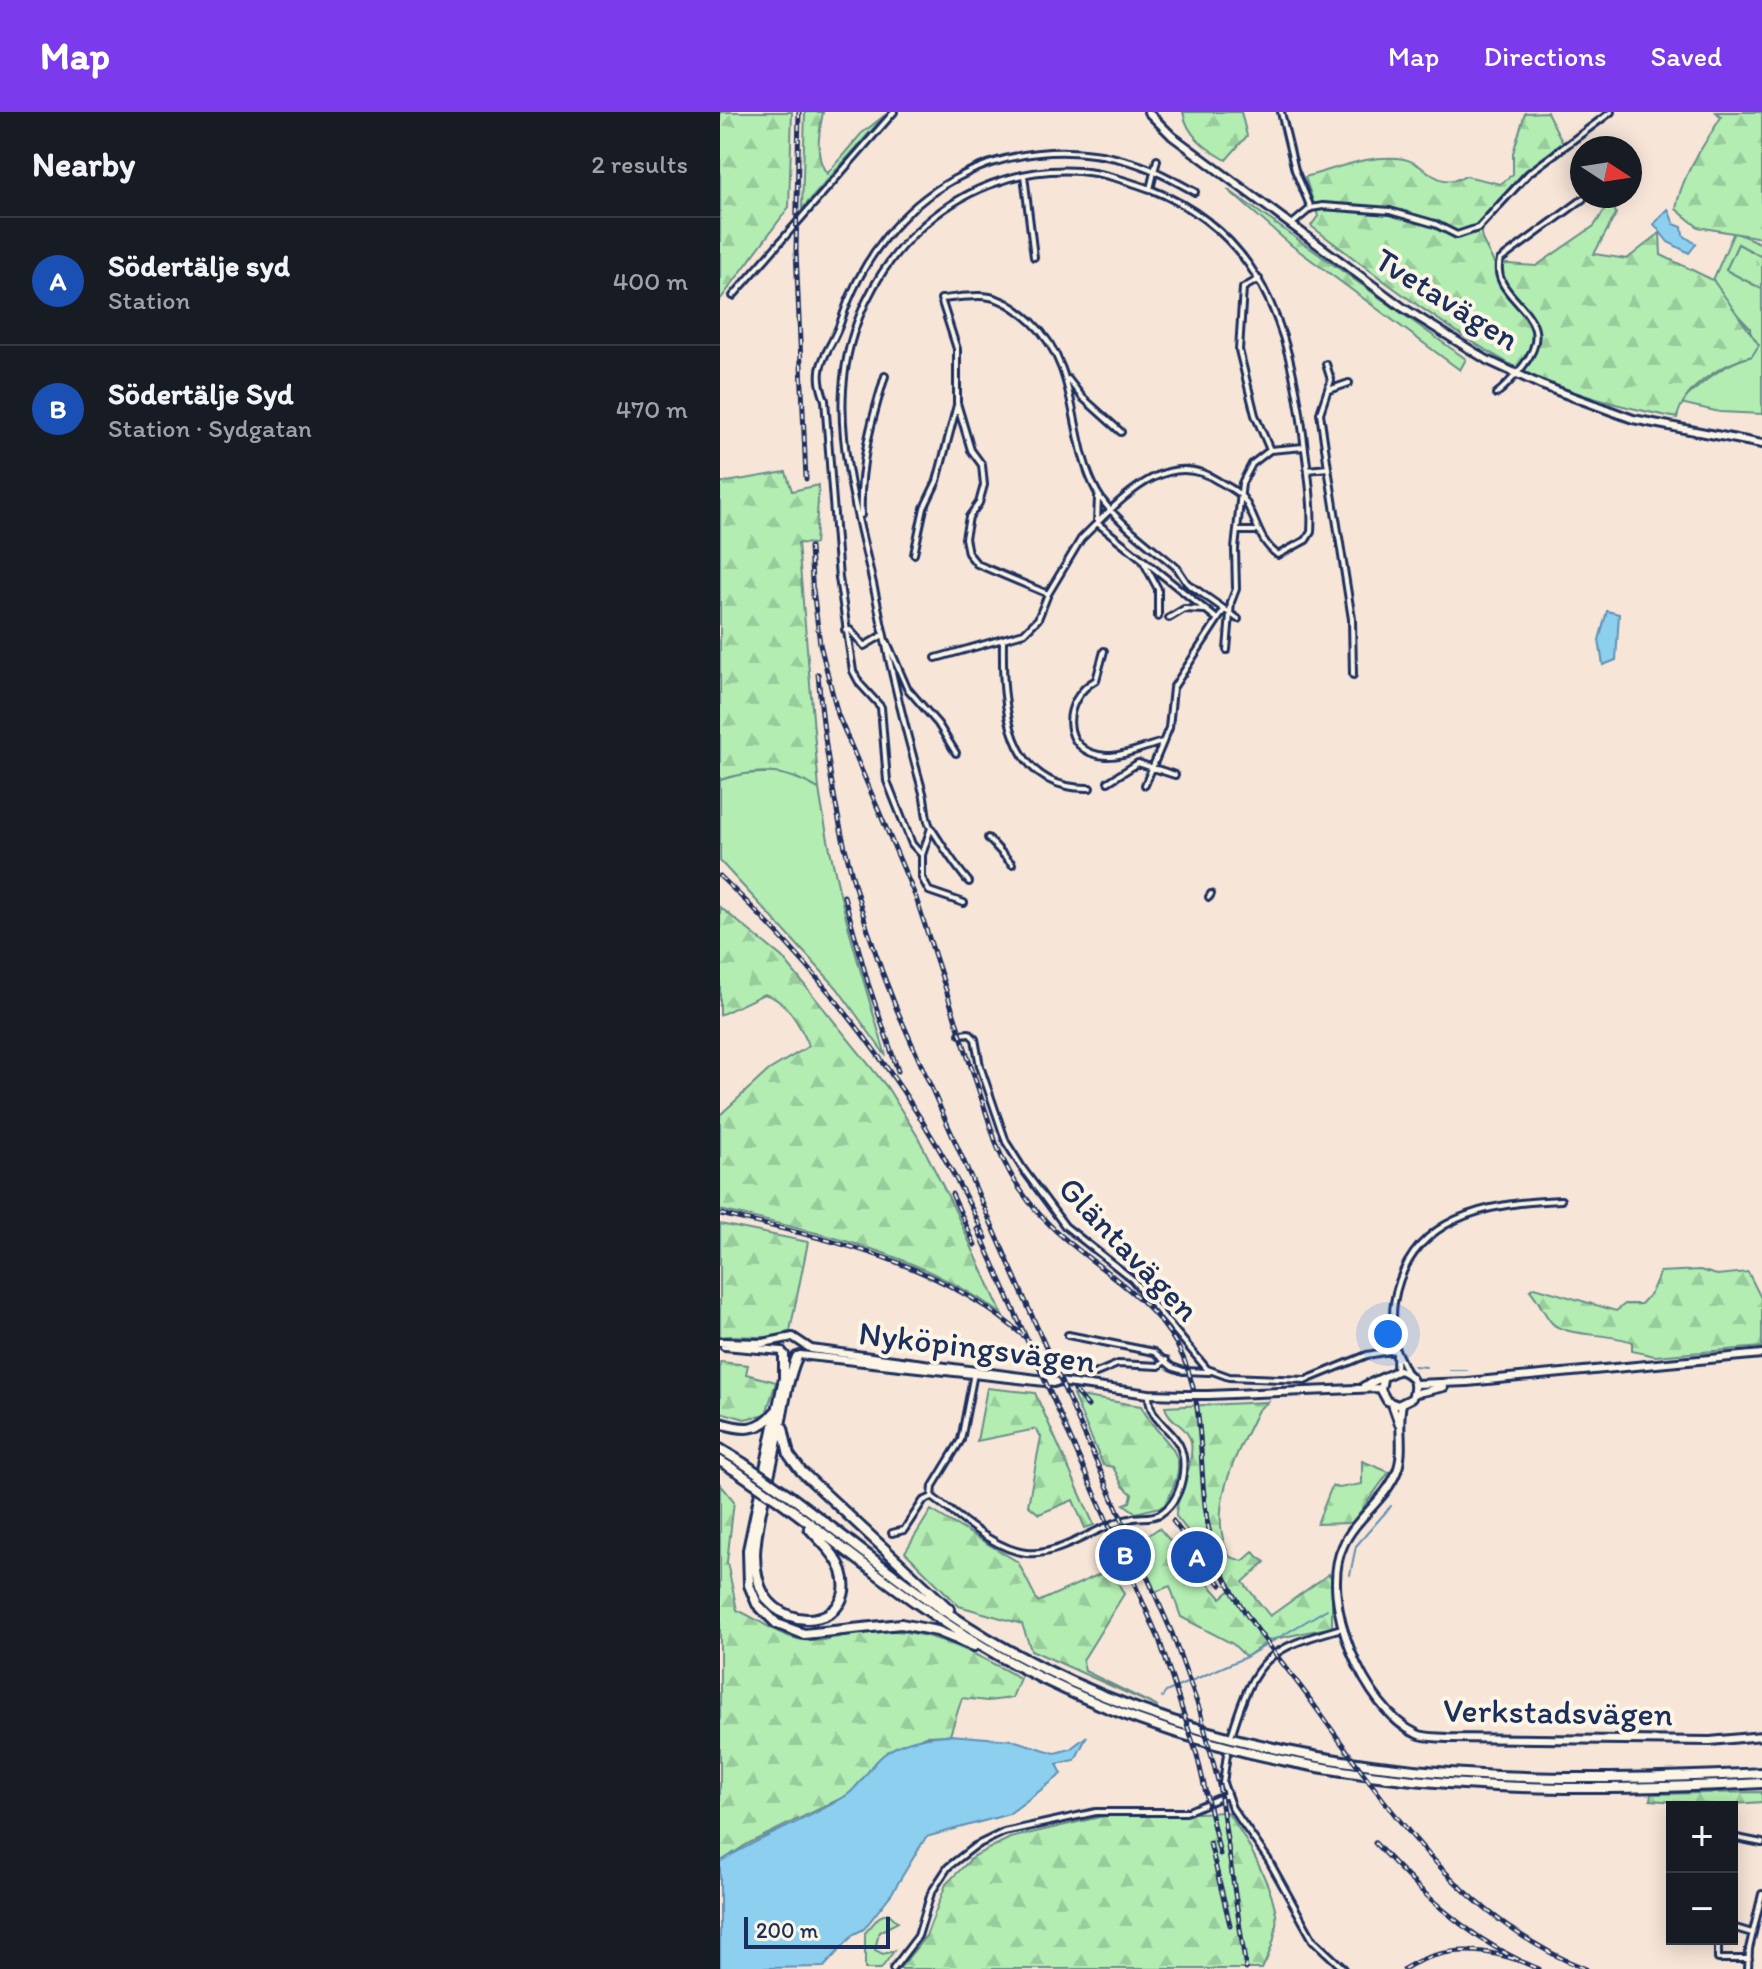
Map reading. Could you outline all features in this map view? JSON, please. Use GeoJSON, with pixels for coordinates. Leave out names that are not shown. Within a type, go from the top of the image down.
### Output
{"type":"FeatureCollection","features":[{"type":"Feature","properties":{"kind":"highway"},"geometry":{"type":"LineString","coordinates":[[783,1353],[784,1378],[747,1563],[749,1585],[762,1611],[785,1629],[804,1634],[901,1624],[937,1631],[999,1656],[1075,1694],[1152,1725],[1223,1748],[1310,1768],[1384,1779],[1474,1785],[1624,1787],[1762,1783]]}},
{"type":"Feature","properties":{"kind":"highway"},"geometry":{"type":"LineString","coordinates":[[792,1510],[831,1553],[843,1576],[840,1600],[829,1613],[813,1620],[796,1619],[776,1608],[760,1586],[755,1565],[758,1531],[798,1356]]}},
{"type":"Feature","properties":{"kind":"highway"},"geometry":{"type":"LineString","coordinates":[[720,1423],[755,1428],[766,1422],[778,1408]]}},
{"type":"Feature","properties":{"kind":"highway"},"geometry":{"type":"LineString","coordinates":[[782,1417],[784,1439],[795,1463],[875,1543],[974,1630]]}},
{"type":"Feature","properties":{"kind":"highway"},"geometry":{"type":"LineString","coordinates":[[720,1449],[786,1493],[930,1602],[974,1630],[1050,1672],[1145,1712],[1246,1744],[1311,1759],[1384,1769],[1475,1775],[1624,1777],[1762,1773]]}},
{"type":"Feature","properties":{"kind":"highway"},"geometry":{"type":"LineString","coordinates":[[720,1461],[780,1501],[926,1611],[999,1656]]}},
{"type":"Feature","properties":{"kind":"main road","name":"Tvetavägen"},"geometry":{"type":"LineString","coordinates":[[1148,112],[1172,136],[1425,324],[1517,374],[1633,419],[1762,444]]}},
{"type":"Feature","properties":{"kind":"main road","name":"Nyköpingsvägen"},"geometry":{"type":"LineString","coordinates":[[785,1340],[796,1338],[803,1346],[974,1372],[1149,1394],[1208,1395],[1381,1388]]}},
{"type":"Feature","properties":{"kind":"main road"},"geometry":{"type":"LineString","coordinates":[[785,1340],[783,1353],[720,1344],[785,1340]]}},
{"type":"Feature","properties":{"kind":"main road"},"geometry":{"type":"LineString","coordinates":[[798,1356],[803,1346]]}},
{"type":"Feature","properties":{"kind":"main road","name":"Nyköpingsvägen"},"geometry":{"type":"LineString","coordinates":[[783,1353],[974,1372]]}},
{"type":"Feature","properties":{"kind":"main road"},"geometry":{"type":"LineString","coordinates":[[1415,1384],[1467,1382],[1762,1354]]}},
{"type":"Feature","properties":{"kind":"main road"},"geometry":{"type":"LineString","coordinates":[[1413,1394],[1415,1384],[1407,1373],[1396,1370],[1383,1379],[1383,1396],[1392,1404],[1402,1404],[1413,1394],[1467,1382]]}},
{"type":"Feature","properties":{"kind":"main road","name":"Nyköpingsvägen"},"geometry":{"type":"LineString","coordinates":[[1360,1387],[1383,1379]]}},
{"type":"Feature","properties":{"kind":"main road","name":"Verkstadsvägen"},"geometry":{"type":"LineString","coordinates":[[1392,1404],[1400,1428]]}},
{"type":"Feature","properties":{"kind":"main road","name":"Verkstadsvägen"},"geometry":{"type":"LineString","coordinates":[[1402,1404],[1397,1471],[1343,1545],[1337,1562],[1335,1590],[1342,1628],[1380,1703],[1402,1725],[1419,1735],[1447,1738],[1710,1741],[1762,1736]]}},
{"type":"Feature","properties":{"kind":"street"},"geometry":{"type":"LineString","coordinates":[[733,296],[894,112]]}},
{"type":"Feature","properties":{"kind":"street"},"geometry":{"type":"LineString","coordinates":[[1281,112],[1295,170],[1311,208]]}},
{"type":"Feature","properties":{"kind":"street"},"geometry":{"type":"LineString","coordinates":[[1291,225],[1311,208],[1390,211],[1435,224],[1457,235],[1468,233],[1478,228],[1529,173],[1611,112]]}},
{"type":"Feature","properties":{"kind":"street"},"geometry":{"type":"LineString","coordinates":[[922,855],[912,844],[887,781],[881,707],[860,684],[853,671],[845,630],[819,364],[831,346],[848,297],[878,242],[933,193],[954,179],[995,162],[1052,153],[1078,153],[1109,157],[1156,172],[1195,192]]}},
{"type":"Feature","properties":{"kind":"street"},"geometry":{"type":"LineString","coordinates":[[1150,189],[1157,160]]}},
{"type":"Feature","properties":{"kind":"street"},"geometry":{"type":"LineString","coordinates":[[936,658],[1024,633],[1038,619],[1048,594],[1081,539],[1111,509],[1153,477],[1174,468],[1203,471],[1242,497],[1257,532],[1278,555],[1306,540],[1311,532],[1307,470],[1289,347],[1274,306],[1259,279],[1209,221],[1150,189],[1096,173],[1060,171],[1024,175],[972,192],[930,217],[891,258],[867,297],[849,346],[843,391],[853,485],[900,716],[931,828],[969,882]]}},
{"type":"Feature","properties":{"kind":"street"},"geometry":{"type":"LineString","coordinates":[[1024,175],[1034,257]]}},
{"type":"Feature","properties":{"kind":"street"},"geometry":{"type":"LineString","coordinates":[[1496,394],[1532,355],[1537,335],[1500,275],[1498,265],[1504,256],[1571,208]]}},
{"type":"Feature","properties":{"kind":"street"},"geometry":{"type":"LineString","coordinates":[[1259,279],[1243,288],[1239,350],[1255,415],[1270,450]]}},
{"type":"Feature","properties":{"kind":"street"},"geometry":{"type":"LineString","coordinates":[[914,554],[924,508],[937,481],[957,403],[957,349],[941,299],[987,296],[1021,312],[1057,352],[1066,377],[1086,467],[1098,495],[1177,568],[1187,583],[1238,619]]}},
{"type":"Feature","properties":{"kind":"street"},"geometry":{"type":"LineString","coordinates":[[1326,364],[1330,371],[1329,390],[1320,413],[1352,619],[1353,675]]}},
{"type":"Feature","properties":{"kind":"street"},"geometry":{"type":"LineString","coordinates":[[862,527],[860,487],[866,444],[885,376]]}},
{"type":"Feature","properties":{"kind":"street"},"geometry":{"type":"LineString","coordinates":[[1066,377],[1082,397],[1121,432]]}},
{"type":"Feature","properties":{"kind":"street"},"geometry":{"type":"LineString","coordinates":[[1329,390],[1349,383]]}},
{"type":"Feature","properties":{"kind":"street"},"geometry":{"type":"LineString","coordinates":[[957,403],[971,450],[982,465],[984,485],[979,503],[969,517],[965,538],[968,553],[977,564],[1048,594]]}},
{"type":"Feature","properties":{"kind":"street"},"geometry":{"type":"LineString","coordinates":[[1227,650],[1229,614],[1236,589],[1235,549],[1245,473],[1270,450],[1304,447]]}},
{"type":"Feature","properties":{"kind":"street"},"geometry":{"type":"LineString","coordinates":[[1307,470],[1328,468]]}},
{"type":"Feature","properties":{"kind":"street"},"geometry":{"type":"LineString","coordinates":[[1097,523],[1098,495]]}},
{"type":"Feature","properties":{"kind":"street"},"geometry":{"type":"LineString","coordinates":[[1097,523],[1216,618]]}},
{"type":"Feature","properties":{"kind":"street"},"geometry":{"type":"LineString","coordinates":[[1239,531],[1247,529],[1257,532]]}},
{"type":"Feature","properties":{"kind":"street"},"geometry":{"type":"LineString","coordinates":[[1140,556],[1158,589],[1158,617]]}},
{"type":"Feature","properties":{"kind":"street"},"geometry":{"type":"LineString","coordinates":[[1145,785],[1169,728],[1173,688],[1196,659],[1201,641],[1216,618],[1231,602]]}},
{"type":"Feature","properties":{"kind":"street"},"geometry":{"type":"LineString","coordinates":[[1169,618],[1184,609],[1207,610]]}},
{"type":"Feature","properties":{"kind":"street"},"geometry":{"type":"LineString","coordinates":[[845,630],[850,630],[864,646],[884,634]]}},
{"type":"Feature","properties":{"kind":"street"},"geometry":{"type":"LineString","coordinates":[[884,634],[907,688],[938,724],[956,753]]}},
{"type":"Feature","properties":{"kind":"street"},"geometry":{"type":"LineString","coordinates":[[1003,641],[1002,685],[1022,758],[1046,781],[1071,788],[1090,788]]}},
{"type":"Feature","properties":{"kind":"street"},"geometry":{"type":"LineString","coordinates":[[1104,651],[1096,680],[1082,687],[1072,706],[1068,719],[1073,737],[1082,749],[1108,756],[1163,742]]}},
{"type":"Feature","properties":{"kind":"street"},"geometry":{"type":"LineString","coordinates":[[1108,782],[1138,763],[1175,775]]}},
{"type":"Feature","properties":{"kind":"street"},"geometry":{"type":"LineString","coordinates":[[931,828],[922,855],[922,878],[929,891],[964,903]]}},
{"type":"Feature","properties":{"kind":"street"},"geometry":{"type":"LineString","coordinates":[[988,838],[1012,864]]}},
{"type":"Feature","properties":{"kind":"street","name":"Gläntavägen"},"geometry":{"type":"LineString","coordinates":[[960,1034],[969,1033],[975,1039],[980,1066],[1006,1142],[1051,1208],[1071,1231],[1132,1279],[1211,1371]]}},
{"type":"Feature","properties":{"kind":"street"},"geometry":{"type":"LineString","coordinates":[[1396,1370],[1392,1318],[1396,1289],[1407,1265],[1426,1240],[1446,1224],[1474,1210],[1507,1202],[1561,1200]]}},
{"type":"Feature","properties":{"kind":"street"},"geometry":{"type":"LineString","coordinates":[[1068,1335],[1154,1352],[1183,1371],[1211,1371],[1237,1378],[1306,1380],[1367,1355],[1396,1350]]}},
{"type":"Feature","properties":{"kind":"street"},"geometry":{"type":"LineString","coordinates":[[1396,1350],[1407,1373]]}},
{"type":"Feature","properties":{"kind":"street"},"geometry":{"type":"LineString","coordinates":[[1094,1374],[1118,1364],[1159,1366],[1166,1360]]}},
{"type":"Feature","properties":{"kind":"street"},"geometry":{"type":"LineString","coordinates":[[932,1497],[933,1486],[961,1440],[974,1372]]}},
{"type":"Feature","properties":{"kind":"street"},"geometry":{"type":"LineString","coordinates":[[932,1497],[998,1541],[1027,1553],[1047,1551],[1131,1518],[1158,1515],[1177,1494],[1184,1459],[1179,1439],[1151,1413],[1149,1394]]}},
{"type":"Feature","properties":{"kind":"street"},"geometry":{"type":"LineString","coordinates":[[892,1533],[904,1530],[923,1501],[932,1497]]}},
{"type":"Feature","properties":{"kind":"street"},"geometry":{"type":"LineString","coordinates":[[1232,1733],[1247,1686],[1262,1664],[1291,1644],[1342,1628]]}},
{"type":"Feature","properties":{"kind":"street"},"geometry":{"type":"LineString","coordinates":[[1227,1754],[1223,1777],[1226,1795],[1268,1859],[1313,1940],[1344,1969]]}},
{"type":"Feature","properties":{"kind":"street"},"geometry":{"type":"LineString","coordinates":[[893,1969],[918,1936],[931,1893],[948,1867],[975,1846],[1004,1832],[1096,1812],[1186,1812],[1226,1795]]}},
{"type":"Feature","properties":{"kind":"street"},"geometry":{"type":"LineString","coordinates":[[1738,1838],[1762,1843]]}},
{"type":"Feature","properties":{"kind":"street"},"geometry":{"type":"LineString","coordinates":[[1748,1969],[1752,1933],[1762,1894]]}},
{"type":"Feature","properties":{"kind":"street"},"geometry":{"type":"LineString","coordinates":[[1738,1929],[1752,1933]]}},
{"type":"Feature","properties":{"kind":"street"},"geometry":{"type":"LineString","coordinates":[[1718,1945],[1718,1959],[1749,1959]]}},
{"type":"Feature","properties":{"kind":"green space"},"geometry":{"type":"Polygon","coordinates":[[[720,112],[792,112],[789,207],[720,300],[720,112]]]}},
{"type":"Feature","properties":{"kind":"green space"},"geometry":{"type":"Polygon","coordinates":[[[805,112],[823,112],[819,152],[827,174],[861,134],[885,115],[802,209],[805,112]]]}},
{"type":"Feature","properties":{"kind":"green space"},"geometry":{"type":"Polygon","coordinates":[[[1183,112],[1241,112],[1247,136],[1226,160],[1193,135],[1183,112]]]}},
{"type":"Feature","properties":{"kind":"green space"},"geometry":{"type":"Polygon","coordinates":[[[1547,112],[1563,143],[1524,172],[1479,222],[1482,239],[1494,263],[1536,266],[1594,226],[1606,208],[1614,208],[1616,214],[1594,254],[1627,259],[1660,233],[1661,255],[1713,280],[1759,345],[1752,356],[1717,371],[1696,386],[1681,406],[1677,418],[1615,404],[1532,376],[1486,351],[1435,317],[1311,226],[1318,216],[1305,177],[1354,163],[1379,158],[1404,159],[1439,179],[1455,180],[1466,176],[1500,184],[1513,174],[1513,153],[1525,113],[1547,112]]]}},
{"type":"Feature","properties":{"kind":"green space"},"geometry":{"type":"Polygon","coordinates":[[[1716,112],[1762,112],[1762,238],[1698,227],[1676,209],[1688,172],[1721,117],[1716,112]]]}},
{"type":"Feature","properties":{"kind":"green space"},"geometry":{"type":"Polygon","coordinates":[[[1227,189],[1466,359],[1460,370],[1291,245],[1227,189]]]}},
{"type":"Feature","properties":{"kind":"green space"},"geometry":{"type":"Polygon","coordinates":[[[1734,232],[1762,244],[1762,257],[1738,244],[1726,270],[1762,289],[1762,414],[1720,412],[1680,403],[1722,369],[1752,356],[1750,328],[1727,304],[1713,280],[1734,232]]]}},
{"type":"Feature","properties":{"kind":"green space"},"geometry":{"type":"Polygon","coordinates":[[[1738,244],[1762,257],[1762,289],[1726,270],[1738,244]]]}},
{"type":"Feature","properties":{"kind":"green space"},"geometry":{"type":"Polygon","coordinates":[[[786,472],[792,491],[819,485],[815,544],[798,543],[819,789],[795,777],[771,772],[720,780],[720,483],[786,472]]]}},
{"type":"Feature","properties":{"kind":"green space"},"geometry":{"type":"Polygon","coordinates":[[[787,772],[819,789],[839,890],[886,1056],[837,988],[720,861],[720,780],[740,774],[787,772]]]}},
{"type":"Feature","properties":{"kind":"green space"},"geometry":{"type":"Polygon","coordinates":[[[720,907],[782,957],[887,1087],[918,1137],[954,1208],[1002,1314],[936,1275],[867,1247],[720,1210],[720,1115],[769,1070],[809,1046],[786,1008],[764,994],[720,1015],[720,907]]]}},
{"type":"Feature","properties":{"kind":"green space"},"geometry":{"type":"Polygon","coordinates":[[[720,1224],[808,1242],[790,1331],[764,1337],[720,1337],[720,1224]]]}},
{"type":"Feature","properties":{"kind":"green space"},"geometry":{"type":"Polygon","coordinates":[[[1700,1270],[1717,1275],[1748,1272],[1762,1300],[1762,1347],[1655,1356],[1632,1351],[1632,1342],[1558,1327],[1530,1290],[1535,1287],[1616,1311],[1625,1304],[1641,1304],[1651,1293],[1660,1272],[1700,1270]]]}},
{"type":"Feature","properties":{"kind":"green space"},"geometry":{"type":"Polygon","coordinates":[[[720,1362],[748,1365],[746,1374],[776,1382],[766,1414],[745,1419],[720,1412],[720,1362]]]}},
{"type":"Feature","properties":{"kind":"green space"},"geometry":{"type":"Polygon","coordinates":[[[987,1388],[1035,1393],[1094,1525],[1085,1528],[1073,1500],[1039,1514],[1028,1505],[1041,1437],[1036,1429],[977,1441],[987,1388]]]}},
{"type":"Feature","properties":{"kind":"green space"},"geometry":{"type":"Polygon","coordinates":[[[1073,1395],[1141,1406],[1174,1450],[1177,1460],[1174,1487],[1164,1506],[1136,1513],[1124,1504],[1130,1502],[1132,1494],[1123,1486],[1113,1467],[1103,1465],[1073,1395]]]}},
{"type":"Feature","properties":{"kind":"green space"},"geometry":{"type":"Polygon","coordinates":[[[1268,1402],[1258,1410],[1233,1463],[1222,1501],[1223,1539],[1230,1557],[1243,1561],[1253,1552],[1265,1562],[1243,1582],[1270,1616],[1329,1574],[1332,1578],[1332,1627],[1270,1640],[1246,1657],[1233,1644],[1181,1617],[1170,1586],[1155,1592],[1133,1546],[1159,1528],[1221,1598],[1233,1588],[1176,1516],[1190,1462],[1191,1442],[1165,1407],[1268,1402]]]}},
{"type":"Feature","properties":{"kind":"green space"},"geometry":{"type":"Polygon","coordinates":[[[1362,1461],[1389,1472],[1352,1523],[1317,1524],[1332,1486],[1339,1488],[1362,1484],[1362,1461]]]}},
{"type":"Feature","properties":{"kind":"green space"},"geometry":{"type":"Polygon","coordinates":[[[720,1484],[734,1501],[727,1562],[737,1610],[777,1632],[803,1640],[870,1631],[930,1637],[966,1650],[1020,1678],[1012,1698],[987,1701],[962,1698],[950,1735],[925,1736],[880,1758],[850,1794],[747,1844],[720,1862],[720,1484]]]}},
{"type":"Feature","properties":{"kind":"green space"},"geometry":{"type":"Polygon","coordinates":[[[931,1510],[1018,1562],[1038,1602],[1111,1569],[1124,1594],[1083,1660],[1085,1671],[1158,1707],[1031,1650],[1022,1624],[959,1606],[905,1552],[931,1510]]]}},
{"type":"Feature","properties":{"kind":"green space"},"geometry":{"type":"Polygon","coordinates":[[[1762,1792],[1762,1802],[1650,1800],[1651,1794],[1762,1792]]]}},
{"type":"Feature","properties":{"kind":"green space"},"geometry":{"type":"Polygon","coordinates":[[[1227,1812],[1255,1858],[1275,1908],[1275,1932],[1262,1969],[899,1969],[926,1936],[946,1884],[974,1856],[1010,1838],[1104,1816],[1227,1812]]]}},
{"type":"Feature","properties":{"kind":"green space"},"geometry":{"type":"Polygon","coordinates":[[[888,1913],[898,1922],[879,1932],[875,1950],[883,1954],[894,1951],[881,1969],[865,1969],[865,1933],[879,1917],[888,1913]]]}},
{"type":"Feature","properties":{"kind":"water"},"geometry":{"type":"Polygon","coordinates":[[[1668,209],[1674,224],[1682,227],[1683,235],[1696,244],[1689,253],[1668,242],[1654,224],[1668,209]]]}},
{"type":"Feature","properties":{"kind":"water"},"geometry":{"type":"Polygon","coordinates":[[[1607,611],[1619,614],[1616,660],[1603,665],[1599,640],[1607,611]]]}},
{"type":"Feature","properties":{"kind":"water"},"geometry":{"type":"Polygon","coordinates":[[[950,1735],[1012,1740],[1055,1753],[1070,1749],[1087,1736],[1075,1760],[1057,1764],[1062,1774],[1009,1814],[926,1837],[892,1893],[864,1929],[854,1934],[824,1967],[720,1969],[720,1862],[847,1795],[883,1755],[900,1744],[950,1735]]]}},
{"type":"Feature","properties":{"kind":"waterway"},"geometry":{"type":"LineString","coordinates":[[1414,1366],[1426,1367]]}},
{"type":"Feature","properties":{"kind":"waterway"},"geometry":{"type":"LineString","coordinates":[[1450,1370],[1467,1370]]}},
{"type":"Feature","properties":{"kind":"waterway"},"geometry":{"type":"LineString","coordinates":[[1350,1575],[1356,1546],[1391,1506]]}},
{"type":"Feature","properties":{"kind":"waterway"},"geometry":{"type":"LineString","coordinates":[[1162,1697],[1166,1692],[1246,1657],[1327,1609]]}},
{"type":"Feature","properties":{"kind":"railway"},"geometry":{"type":"LineString","coordinates":[[799,112],[796,250],[806,479]]}},
{"type":"Feature","properties":{"kind":"railway"},"geometry":{"type":"LineString","coordinates":[[810,547],[813,598]]}},
{"type":"Feature","properties":{"kind":"railway"},"geometry":{"type":"LineString","coordinates":[[813,589],[820,644],[838,715],[916,898],[997,1146],[1014,1180],[1037,1211],[1071,1244],[1136,1296],[1177,1345],[1195,1396],[1208,1526],[1222,1571],[1232,1590],[1254,1626],[1395,1815],[1427,1852],[1461,1888],[1499,1920],[1540,1947],[1586,1969]]}},
{"type":"Feature","properties":{"kind":"railway"},"geometry":{"type":"LineString","coordinates":[[818,674],[828,761],[844,845],[881,969],[1172,1633],[1200,1711],[1219,1785],[1246,1969]]}},
{"type":"Feature","properties":{"kind":"railway"},"geometry":{"type":"LineString","coordinates":[[720,876],[799,957],[870,1045],[933,1138],[986,1238]]}},
{"type":"Feature","properties":{"kind":"railway"},"geometry":{"type":"LineString","coordinates":[[844,896],[868,983],[898,1071]]}},
{"type":"Feature","properties":{"kind":"railway"},"geometry":{"type":"LineString","coordinates":[[952,1194],[975,1245]]}},
{"type":"Feature","properties":{"kind":"railway"},"geometry":{"type":"LineString","coordinates":[[720,1214],[843,1244],[921,1272],[994,1312],[1027,1339]]}},
{"type":"Feature","properties":{"kind":"railway"},"geometry":{"type":"LineString","coordinates":[[978,1229],[1159,1639],[1197,1755],[1220,1854]]}},
{"type":"Feature","properties":{"kind":"railway"},"geometry":{"type":"LineString","coordinates":[[1075,1391],[1088,1406]]}},
{"type":"Feature","properties":{"kind":"railway"},"geometry":{"type":"LineString","coordinates":[[1173,1521],[1221,1585]]}},
{"type":"Feature","properties":{"kind":"railway"},"geometry":{"type":"LineString","coordinates":[[1210,1843],[1230,1925]]}},
{"type":"Feature","properties":{"kind":"railway"},"geometry":{"type":"LineString","coordinates":[[1375,1843],[1424,1893],[1460,1923],[1519,1960]]}},
{"type":"Feature","properties":{"kind":"railway"},"geometry":{"type":"LineString","coordinates":[[1404,1969],[1437,1955],[1471,1951],[1505,1956],[1539,1969]]}},
{"type":"Feature","properties":{"kind":"place","name":"Södertälje Syd"},"geometry":{"type":"Point","coordinates":[1125,1555]}},
{"type":"Feature","properties":{"kind":"place","name":"Södertälje syd"},"geometry":{"type":"Point","coordinates":[1197,1557]}}]}
